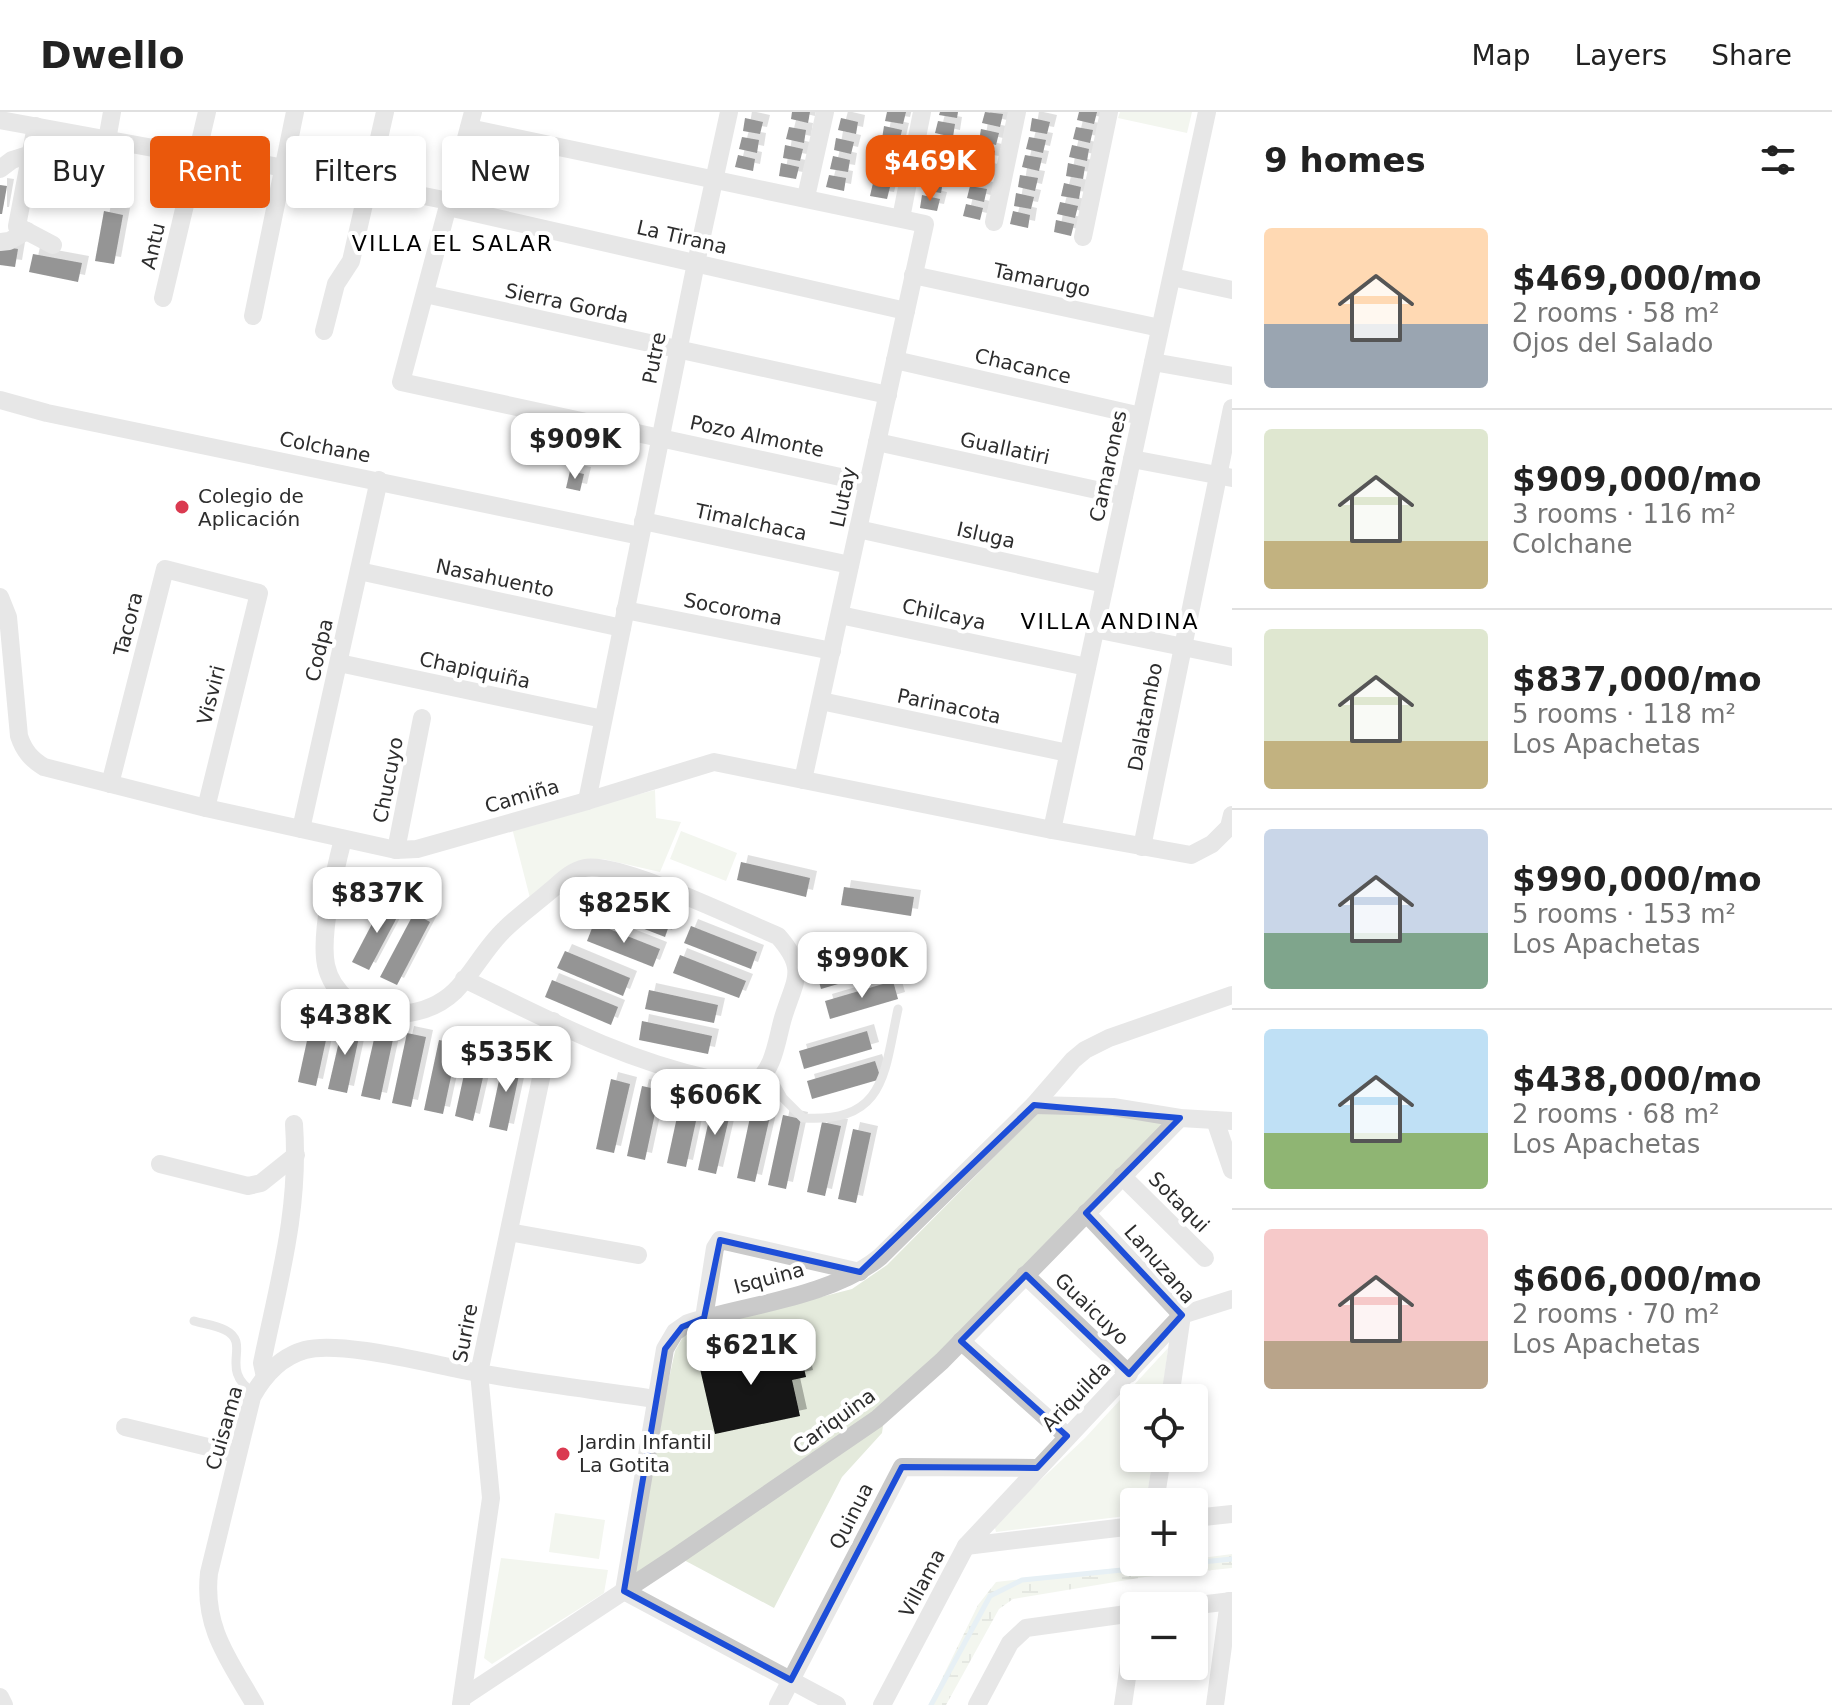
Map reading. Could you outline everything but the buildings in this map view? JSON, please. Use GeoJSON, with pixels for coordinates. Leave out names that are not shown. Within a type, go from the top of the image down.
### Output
{"type":"FeatureCollection","features":[{"type":"Feature","properties":{"kind":"street"},"geometry":{"type":"LineString","coordinates":[[108,136],[112,112]]}},
{"type":"Feature","properties":{"kind":"street","name":"Antu"},"geometry":{"type":"LineString","coordinates":[[201,136],[207,112]]}},
{"type":"Feature","properties":{"kind":"street"},"geometry":{"type":"LineString","coordinates":[[253,316],[295,112]]}},
{"type":"Feature","properties":{"kind":"street"},"geometry":{"type":"LineString","coordinates":[[380,136],[385,112]]}},
{"type":"Feature","properties":{"kind":"street","name":"Putre"},"geometry":{"type":"LineString","coordinates":[[587,801],[729,112]]}},
{"type":"Feature","properties":{"kind":"street"},"geometry":{"type":"LineString","coordinates":[[806,197],[825,112]]}},
{"type":"Feature","properties":{"kind":"street"},"geometry":{"type":"LineString","coordinates":[[471,120],[715,179],[901,218],[922,112]]}},
{"type":"Feature","properties":{"kind":"street"},"geometry":{"type":"LineString","coordinates":[[994,222],[1017,112]]}},
{"type":"Feature","properties":{"kind":"street"},"geometry":{"type":"LineString","coordinates":[[1083,237],[1109,112]]}},
{"type":"Feature","properties":{"kind":"street","name":"Camarones"},"geometry":{"type":"LineString","coordinates":[[1052,830],[1207,112]]}},
{"type":"Feature","properties":{"kind":"street","name":"La Tirana"},"geometry":{"type":"LineString","coordinates":[[0,120],[87,136]]}},
{"type":"Feature","properties":{"kind":"street"},"geometry":{"type":"LineString","coordinates":[[34,136],[36,126]]}},
{"type":"Feature","properties":{"kind":"street"},"geometry":{"type":"LineString","coordinates":[[0,169],[24,156]]}},
{"type":"Feature","properties":{"kind":"street","name":"La Tirana"},"geometry":{"type":"LineString","coordinates":[[270,166],[286,169]]}},
{"type":"Feature","properties":{"kind":"street"},"geometry":{"type":"LineString","coordinates":[[24,187],[17,226],[53,245]]}},
{"type":"Feature","properties":{"kind":"street","name":"Antu"},"geometry":{"type":"LineString","coordinates":[[163,298],[184,208]]}},
{"type":"Feature","properties":{"kind":"street"},"geometry":{"type":"LineString","coordinates":[[324,331],[336,284],[351,261],[364,208]]}},
{"type":"Feature","properties":{"kind":"street"},"geometry":{"type":"LineString","coordinates":[[425,294],[448,208]]}},
{"type":"Feature","properties":{"kind":"street","name":"La Tirana"},"geometry":{"type":"LineString","coordinates":[[466,208],[906,311]]}},
{"type":"Feature","properties":{"kind":"street","name":"Llutay"},"geometry":{"type":"LineString","coordinates":[[803,780],[925,224],[901,218]]}},
{"type":"Feature","properties":{"kind":"street"},"geometry":{"type":"LineString","coordinates":[[0,242],[9,241],[27,231]]}},
{"type":"Feature","properties":{"kind":"street","name":"Tamarugo"},"geometry":{"type":"LineString","coordinates":[[913,275],[1160,328]]}},
{"type":"Feature","properties":{"kind":"street"},"geometry":{"type":"LineString","coordinates":[[1172,277],[1232,290]]}},
{"type":"Feature","properties":{"kind":"street","name":"Sierra Gorda"},"geometry":{"type":"LineString","coordinates":[[425,294],[888,395]]}},
{"type":"Feature","properties":{"kind":"street","name":"Pozo Almonte"},"geometry":{"type":"LineString","coordinates":[[425,294],[401,382],[868,483]]}},
{"type":"Feature","properties":{"kind":"street","name":"Chacance"},"geometry":{"type":"LineString","coordinates":[[895,360],[1141,416]]}},
{"type":"Feature","properties":{"kind":"street"},"geometry":{"type":"LineString","coordinates":[[1153,362],[1232,376]]}},
{"type":"Feature","properties":{"kind":"street","name":"Colchane"},"geometry":{"type":"LineString","coordinates":[[0,400],[47,413],[379,480],[642,529]]}},
{"type":"Feature","properties":{"kind":"street","name":"Dalatambo"},"geometry":{"type":"LineString","coordinates":[[1142,847],[1182,646],[1225,477],[1232,408]]}},
{"type":"Feature","properties":{"kind":"street","name":"Guallatiri"},"geometry":{"type":"LineString","coordinates":[[877,442],[1124,496]]}},
{"type":"Feature","properties":{"kind":"street"},"geometry":{"type":"LineString","coordinates":[[1132,459],[1225,477]]}},
{"type":"Feature","properties":{"kind":"street","name":"Codpa"},"geometry":{"type":"LineString","coordinates":[[301,829],[379,480]]}},
{"type":"Feature","properties":{"kind":"street","name":"Timalchaca"},"geometry":{"type":"LineString","coordinates":[[642,529],[850,565]]}},
{"type":"Feature","properties":{"kind":"street","name":"Isluga"},"geometry":{"type":"LineString","coordinates":[[858,529],[1105,584]]}},
{"type":"Feature","properties":{"kind":"street","name":"Tacora"},"geometry":{"type":"LineString","coordinates":[[110,784],[165,569],[259,593]]}},
{"type":"Feature","properties":{"kind":"street","name":"Nasahuento"},"geometry":{"type":"LineString","coordinates":[[359,571],[623,619]]}},
{"type":"Feature","properties":{"kind":"street","name":"Visviri"},"geometry":{"type":"LineString","coordinates":[[206,808],[259,593]]}},
{"type":"Feature","properties":{"kind":"street","name":"Camiña"},"geometry":{"type":"LineString","coordinates":[[0,597],[8,617],[22,746],[35,762],[44,767],[206,808],[396,850],[417,849],[714,762],[1191,855],[1212,844],[1229,827],[1232,815]]}},
{"type":"Feature","properties":{"kind":"street","name":"Chilcaya"},"geometry":{"type":"LineString","coordinates":[[840,615],[1087,667]]}},
{"type":"Feature","properties":{"kind":"street","name":"Socoroma"},"geometry":{"type":"LineString","coordinates":[[623,619],[832,651]]}},
{"type":"Feature","properties":{"kind":"street"},"geometry":{"type":"LineString","coordinates":[[1095,629],[1232,657]]}},
{"type":"Feature","properties":{"kind":"street","name":"Chapiquiña"},"geometry":{"type":"LineString","coordinates":[[339,663],[603,719]]}},
{"type":"Feature","properties":{"kind":"street","name":"Parinacota"},"geometry":{"type":"LineString","coordinates":[[821,701],[1068,753]]}},
{"type":"Feature","properties":{"kind":"street","name":"Chucuyo"},"geometry":{"type":"LineString","coordinates":[[396,850],[422,718]]}},
{"type":"Feature","properties":{"kind":"street"},"geometry":{"type":"LineString","coordinates":[[343,839],[325,951],[329,975],[342,995],[370,1011],[410,1013],[456,991],[464,979],[502,931],[568,875],[584,868],[624,872],[778,936],[792,951],[799,968],[766,1069],[753,1083],[741,1085],[678,1072],[611,1050],[464,979]]}},
{"type":"Feature","properties":{"kind":"street","name":"Isquina"},"geometry":{"type":"LineString","coordinates":[[624,1591],[655,1399],[669,1340],[682,1327],[704,1318],[831,1284],[860,1272],[880,1257],[1034,1105],[1073,1060],[1097,1043],[1232,995]]}},
{"type":"Feature","properties":{"kind":"street","name":"Surire"},"geometry":{"type":"LineString","coordinates":[[462,1701],[491,1498],[479,1373],[553,1021]]}},
{"type":"Feature","properties":{"kind":"street"},"geometry":{"type":"LineString","coordinates":[[1034,1105],[1113,1107],[1180,1118],[1224,1120],[1232,1170]]}},
{"type":"Feature","properties":{"kind":"street","name":"Cariquina"},"geometry":{"type":"LineString","coordinates":[[462,1701],[877,1419],[922,1381],[1180,1118]]}},
{"type":"Feature","properties":{"kind":"street"},"geometry":{"type":"LineString","coordinates":[[260,1385],[293,1217],[294,1124]]}},
{"type":"Feature","properties":{"kind":"street"},"geometry":{"type":"LineString","coordinates":[[160,1164],[248,1186],[261,1183],[296,1155]]}},
{"type":"Feature","properties":{"kind":"street","name":"Sotaqui"},"geometry":{"type":"LineString","coordinates":[[1122,1176],[1205,1258]]}},
{"type":"Feature","properties":{"kind":"street","name":"Lanuzana"},"geometry":{"type":"LineString","coordinates":[[1086,1213],[1182,1315],[1172,1384]]}},
{"type":"Feature","properties":{"kind":"street"},"geometry":{"type":"LineString","coordinates":[[509,1232],[638,1255]]}},
{"type":"Feature","properties":{"kind":"street"},"geometry":{"type":"LineString","coordinates":[[704,1318],[715,1248],[720,1240],[860,1272]]}},
{"type":"Feature","properties":{"kind":"street","name":"Guaicuyo"},"geometry":{"type":"LineString","coordinates":[[1025,1275],[1129,1374]]}},
{"type":"Feature","properties":{"kind":"street"},"geometry":{"type":"LineString","coordinates":[[1182,1315],[1232,1299]]}},
{"type":"Feature","properties":{"kind":"street","name":"Ariquilda"},"geometry":{"type":"LineString","coordinates":[[966,1546],[1182,1315]]}},
{"type":"Feature","properties":{"kind":"street"},"geometry":{"type":"LineString","coordinates":[[961,1341],[1067,1436]]}},
{"type":"Feature","properties":{"kind":"street","name":"Cuisama"},"geometry":{"type":"LineString","coordinates":[[255,1705],[216,1638],[208,1606],[209,1573],[237,1454],[260,1385],[293,1355],[329,1347],[655,1399]]}},
{"type":"Feature","properties":{"kind":"street"},"geometry":{"type":"LineString","coordinates":[[125,1427],[237,1454]]}},
{"type":"Feature","properties":{"kind":"street","name":"Quinua"},"geometry":{"type":"LineString","coordinates":[[778,1705],[902,1467],[1037,1468]]}},
{"type":"Feature","properties":{"kind":"street"},"geometry":{"type":"LineString","coordinates":[[1208,1517],[1232,1514]]}},
{"type":"Feature","properties":{"kind":"street","name":"Villama"},"geometry":{"type":"LineString","coordinates":[[882,1705],[966,1546],[1120,1528]]}},
{"type":"Feature","properties":{"kind":"street"},"geometry":{"type":"LineString","coordinates":[[624,1591],[837,1705]]}},
{"type":"Feature","properties":{"kind":"street"},"geometry":{"type":"LineString","coordinates":[[1208,1604],[1231,1601],[1215,1705]]}},
{"type":"Feature","properties":{"kind":"street"},"geometry":{"type":"LineString","coordinates":[[977,1705],[1010,1643],[1026,1628],[1120,1615]]}},
{"type":"Feature","properties":{"kind":"street"},"geometry":{"type":"LineString","coordinates":[[1123,1705],[1127,1680]]}},
{"type":"Feature","properties":{"kind":"street"},"geometry":{"type":"LineString","coordinates":[[0,1697],[4,1705]]}},
{"type":"Feature","properties":{"kind":"lane"},"geometry":{"type":"LineString","coordinates":[[766,1069],[783,1098],[803,1118],[825,1119],[867,1105],[882,1082],[898,1009]]}},
{"type":"Feature","properties":{"kind":"lane"},"geometry":{"type":"LineString","coordinates":[[194,1321],[232,1335],[237,1346],[236,1376],[245,1387],[260,1385]]}},
{"type":"Feature","properties":{"kind":"highlighted area"},"geometry":{"type":"Polygon","coordinates":[[[1034,1105],[1180,1118],[1086,1213],[1182,1315],[1129,1374],[1026,1275],[961,1341],[1067,1436],[1037,1468],[902,1467],[791,1680],[624,1591],[665,1349],[682,1327],[704,1318],[720,1240],[860,1272],[1034,1105]]]}},
{"type":"Feature","properties":{"kind":"green space"},"geometry":{"type":"Polygon","coordinates":[[[1120,112],[1192,112],[1187,133],[1118,118],[1120,112]]]}},
{"type":"Feature","properties":{"kind":"green space"},"geometry":{"type":"Polygon","coordinates":[[[655,790],[656,818],[681,822],[660,872],[603,859],[580,863],[530,898],[512,828],[655,790]]]}},
{"type":"Feature","properties":{"kind":"green space"},"geometry":{"type":"Polygon","coordinates":[[[681,831],[737,853],[726,881],[670,859],[681,831]]]}},
{"type":"Feature","properties":{"kind":"green space"},"geometry":{"type":"Polygon","coordinates":[[[1073,1111],[1166,1121],[1047,1251],[886,1403],[882,1433],[842,1477],[774,1608],[682,1559],[634,1575],[664,1402],[675,1351],[683,1337],[693,1330],[852,1289],[887,1265],[1038,1113],[1073,1111]]]}},
{"type":"Feature","properties":{"kind":"green space"},"geometry":{"type":"Polygon","coordinates":[[[1168,1348],[1164,1384],[1135,1384],[1168,1348]]]}},
{"type":"Feature","properties":{"kind":"green space"},"geometry":{"type":"Polygon","coordinates":[[[1120,1400],[1120,1472],[1151,1472],[1148,1488],[1120,1488],[1120,1517],[996,1532],[994,1524],[1085,1438],[1120,1400]]]}},
{"type":"Feature","properties":{"kind":"green space"},"geometry":{"type":"Polygon","coordinates":[[[555,1513],[605,1520],[599,1559],[549,1552],[555,1513]]]}},
{"type":"Feature","properties":{"kind":"green space"},"geometry":{"type":"Polygon","coordinates":[[[1232,1554],[1232,1568],[1208,1570],[1208,1557],[1232,1554]]]}},
{"type":"Feature","properties":{"kind":"green space"},"geometry":{"type":"Polygon","coordinates":[[[501,1558],[608,1570],[604,1593],[492,1664],[484,1658],[501,1558]]]}},
{"type":"Feature","properties":{"kind":"green space"},"geometry":{"type":"Polygon","coordinates":[[[1120,1568],[1120,1576],[1155,1576],[1013,1599],[999,1609],[946,1705],[929,1705],[978,1605],[996,1582],[1120,1568]]]}},
{"type":"Feature","properties":{"kind":"waterway"},"geometry":{"type":"LineString","coordinates":[[931,1705],[990,1596],[1022,1580],[1232,1559]]}},
{"type":"Feature","properties":{"kind":"place","name":"Colegio de Aplicación"},"geometry":{"type":"Point","coordinates":[182,507]}},
{"type":"Feature","properties":{"kind":"place","name":"Jardin Infantil La Gotita"},"geometry":{"type":"Point","coordinates":[563,1454]}},
{"type":"Feature","properties":{"kind":"district","name":"VILLA EL SALAR"},"geometry":{"type":"Point","coordinates":[453,243]}},
{"type":"Feature","properties":{"kind":"district","name":"VILLA ANDINA"},"geometry":{"type":"Point","coordinates":[1110,621]}}]}
